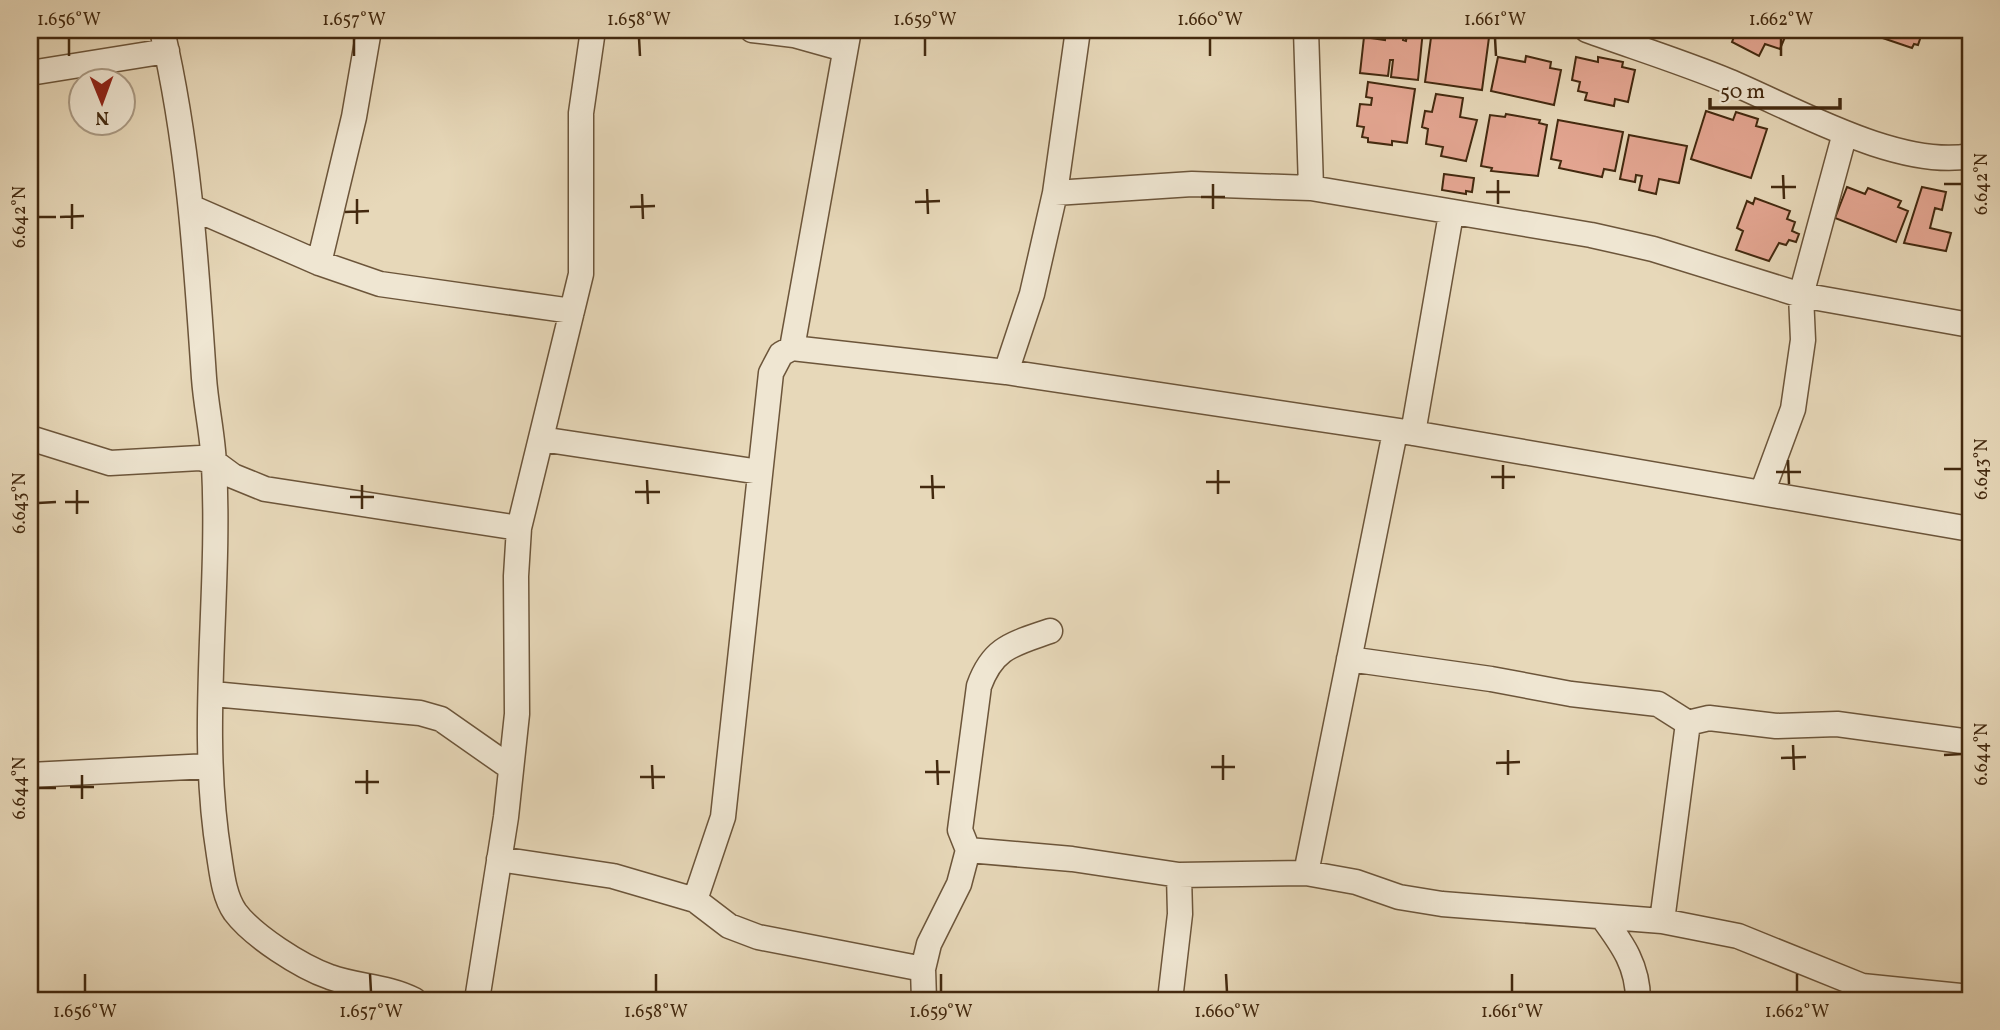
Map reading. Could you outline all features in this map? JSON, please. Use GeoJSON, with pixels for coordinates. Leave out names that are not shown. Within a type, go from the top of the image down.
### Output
{"type":"FeatureCollection","features":[{"type":"Feature","properties":{"kind":"street"},"geometry":{"type":"LineString","coordinates":[[319,263],[351,128],[369,30]]}},
{"type":"Feature","properties":{"kind":"street"},"geometry":{"type":"LineString","coordinates":[[477,1000],[499,859],[517,714],[516,576],[519,528],[581,274],[581,113],[593,30]]}},
{"type":"Feature","properties":{"kind":"street"},"geometry":{"type":"LineString","coordinates":[[752,30],[846,39],[792,348]]}},
{"type":"Feature","properties":{"kind":"street"},"geometry":{"type":"LineString","coordinates":[[1006,372],[1032,294],[1055,193],[1078,30]]}},
{"type":"Feature","properties":{"kind":"street"},"geometry":{"type":"LineString","coordinates":[[1306,30],[1311,188]]}},
{"type":"Feature","properties":{"kind":"street"},"geometry":{"type":"LineString","coordinates":[[1587,30],[1726,80],[1845,133],[1931,158],[1970,156]]}},
{"type":"Feature","properties":{"kind":"street"},"geometry":{"type":"LineString","coordinates":[[30,74],[165,40],[193,208],[204,383],[214,462],[213,694],[209,766],[225,888],[233,909],[245,925],[284,952],[328,977],[383,989],[414,1000]]}},
{"type":"Feature","properties":{"kind":"street"},"geometry":{"type":"LineString","coordinates":[[1762,493],[1793,409],[1803,340],[1801,295],[1845,133]]}},
{"type":"Feature","properties":{"kind":"street"},"geometry":{"type":"LineString","coordinates":[[1055,193],[1192,184],[1311,188],[1451,214],[1591,235],[1653,249],[1801,295],[1970,325]]}},
{"type":"Feature","properties":{"kind":"street"},"geometry":{"type":"LineString","coordinates":[[193,208],[319,263],[380,284],[572,311]]}},
{"type":"Feature","properties":{"kind":"street"},"geometry":{"type":"LineString","coordinates":[[1306,873],[1349,659],[1404,432],[1451,214]]}},
{"type":"Feature","properties":{"kind":"street"},"geometry":{"type":"LineString","coordinates":[[695,900],[716,846],[723,817],[771,373],[781,354],[792,348],[1006,372],[1404,432],[1970,529]]}},
{"type":"Feature","properties":{"kind":"street"},"geometry":{"type":"LineString","coordinates":[[30,438],[110,463],[187,457],[214,462],[233,476],[265,489],[519,528]]}},
{"type":"Feature","properties":{"kind":"street"},"geometry":{"type":"LineString","coordinates":[[541,439],[760,472]]}},
{"type":"Feature","properties":{"kind":"street"},"geometry":{"type":"LineString","coordinates":[[924,1000],[923,969],[929,944],[959,884],[968,850],[960,830],[979,686],[986,666],[1010,645],[1050,631]]}},
{"type":"Feature","properties":{"kind":"street"},"geometry":{"type":"LineString","coordinates":[[1349,659],[1491,679],[1571,694],[1658,704],[1688,723],[1709,718],[1776,726],[1837,724],[1970,742]]}},
{"type":"Feature","properties":{"kind":"street"},"geometry":{"type":"LineString","coordinates":[[213,694],[420,713],[441,719],[511,768]]}},
{"type":"Feature","properties":{"kind":"street"},"geometry":{"type":"LineString","coordinates":[[1662,921],[1688,723]]}},
{"type":"Feature","properties":{"kind":"street"},"geometry":{"type":"LineString","coordinates":[[30,775],[209,766]]}},
{"type":"Feature","properties":{"kind":"street"},"geometry":{"type":"LineString","coordinates":[[968,850],[1072,859],[1179,875],[1306,873],[1356,882],[1399,897],[1442,904],[1662,921],[1738,936],[1859,993],[1970,997]]}},
{"type":"Feature","properties":{"kind":"street"},"geometry":{"type":"LineString","coordinates":[[499,859],[613,876],[695,900],[729,926],[758,937],[923,969]]}},
{"type":"Feature","properties":{"kind":"street"},"geometry":{"type":"LineString","coordinates":[[1170,1000],[1180,914],[1179,875]]}},
{"type":"Feature","properties":{"kind":"street"},"geometry":{"type":"LineString","coordinates":[[1603,918],[1628,952],[1636,971],[1638,1000]]}},
{"type":"Feature","properties":{"kind":"building"},"geometry":{"type":"Polygon","coordinates":[[[1386,30],[1404,30],[1403,40],[1406,41],[1408,30],[1423,30],[1418,80],[1391,77],[1393,60],[1390,60],[1388,76],[1360,73],[1364,37],[1385,40],[1386,30]]]}},
{"type":"Feature","properties":{"kind":"building"},"geometry":{"type":"Polygon","coordinates":[[[1432,30],[1490,30],[1482,90],[1425,82],[1432,30]]]}},
{"type":"Feature","properties":{"kind":"building"},"geometry":{"type":"Polygon","coordinates":[[[1678,30],[1696,30],[1694,36],[1678,30]]]}},
{"type":"Feature","properties":{"kind":"building"},"geometry":{"type":"Polygon","coordinates":[[[1696,30],[1716,30],[1713,37],[1696,30]]]}},
{"type":"Feature","properties":{"kind":"building"},"geometry":{"type":"Polygon","coordinates":[[[1729,30],[1788,30],[1780,49],[1765,44],[1759,56],[1732,42],[1736,32],[1729,30]]]}},
{"type":"Feature","properties":{"kind":"building"},"geometry":{"type":"Polygon","coordinates":[[[1869,30],[1923,30],[1918,45],[1914,44],[1912,48],[1868,33],[1869,30]]]}},
{"type":"Feature","properties":{"kind":"building"},"geometry":{"type":"Polygon","coordinates":[[[1526,56],[1551,62],[1550,68],[1561,70],[1554,105],[1491,91],[1498,57],[1525,62],[1526,56]]]}},
{"type":"Feature","properties":{"kind":"building"},"geometry":{"type":"Polygon","coordinates":[[[1576,57],[1598,62],[1598,57],[1623,62],[1622,67],[1635,70],[1628,102],[1615,99],[1614,106],[1585,100],[1587,93],[1578,91],[1580,82],[1572,80],[1576,57]]]}},
{"type":"Feature","properties":{"kind":"building"},"geometry":{"type":"Polygon","coordinates":[[[1368,82],[1415,89],[1407,143],[1392,141],[1392,145],[1368,142],[1368,138],[1362,137],[1364,127],[1357,126],[1360,104],[1371,105],[1372,98],[1366,97],[1368,82]]]}},
{"type":"Feature","properties":{"kind":"building"},"geometry":{"type":"Polygon","coordinates":[[[1436,94],[1463,98],[1460,117],[1477,120],[1466,161],[1441,156],[1443,147],[1426,144],[1428,129],[1422,127],[1425,111],[1432,112],[1436,94]]]}},
{"type":"Feature","properties":{"kind":"building"},"geometry":{"type":"Polygon","coordinates":[[[1706,111],[1733,120],[1736,112],[1758,119],[1756,126],[1767,129],[1751,178],[1691,159],[1706,111]]]}},
{"type":"Feature","properties":{"kind":"building"},"geometry":{"type":"Polygon","coordinates":[[[1506,114],[1540,120],[1539,123],[1547,125],[1538,176],[1491,171],[1492,168],[1481,166],[1490,115],[1505,117],[1506,114]]]}},
{"type":"Feature","properties":{"kind":"building"},"geometry":{"type":"Polygon","coordinates":[[[1558,120],[1623,132],[1615,171],[1604,169],[1602,177],[1559,168],[1561,161],[1551,159],[1558,120]]]}},
{"type":"Feature","properties":{"kind":"building"},"geometry":{"type":"Polygon","coordinates":[[[1629,135],[1687,146],[1679,183],[1659,179],[1656,194],[1639,190],[1642,176],[1636,175],[1635,182],[1620,179],[1629,135]]]}},
{"type":"Feature","properties":{"kind":"building"},"geometry":{"type":"Polygon","coordinates":[[[1444,174],[1474,178],[1472,192],[1466,191],[1466,194],[1442,190],[1444,174]]]}},
{"type":"Feature","properties":{"kind":"building"},"geometry":{"type":"Polygon","coordinates":[[[1847,187],[1865,194],[1868,188],[1901,201],[1898,207],[1908,211],[1896,242],[1835,218],[1847,187]]]}},
{"type":"Feature","properties":{"kind":"building"},"geometry":{"type":"Polygon","coordinates":[[[1922,187],[1946,192],[1942,210],[1935,208],[1930,228],[1951,233],[1946,251],[1904,243],[1922,187]]]}},
{"type":"Feature","properties":{"kind":"building"},"geometry":{"type":"Polygon","coordinates":[[[1755,198],[1790,211],[1787,219],[1795,222],[1792,231],[1799,234],[1796,242],[1789,240],[1786,245],[1779,243],[1769,261],[1736,250],[1743,231],[1737,228],[1747,201],[1753,204],[1755,198]]]}}]}
